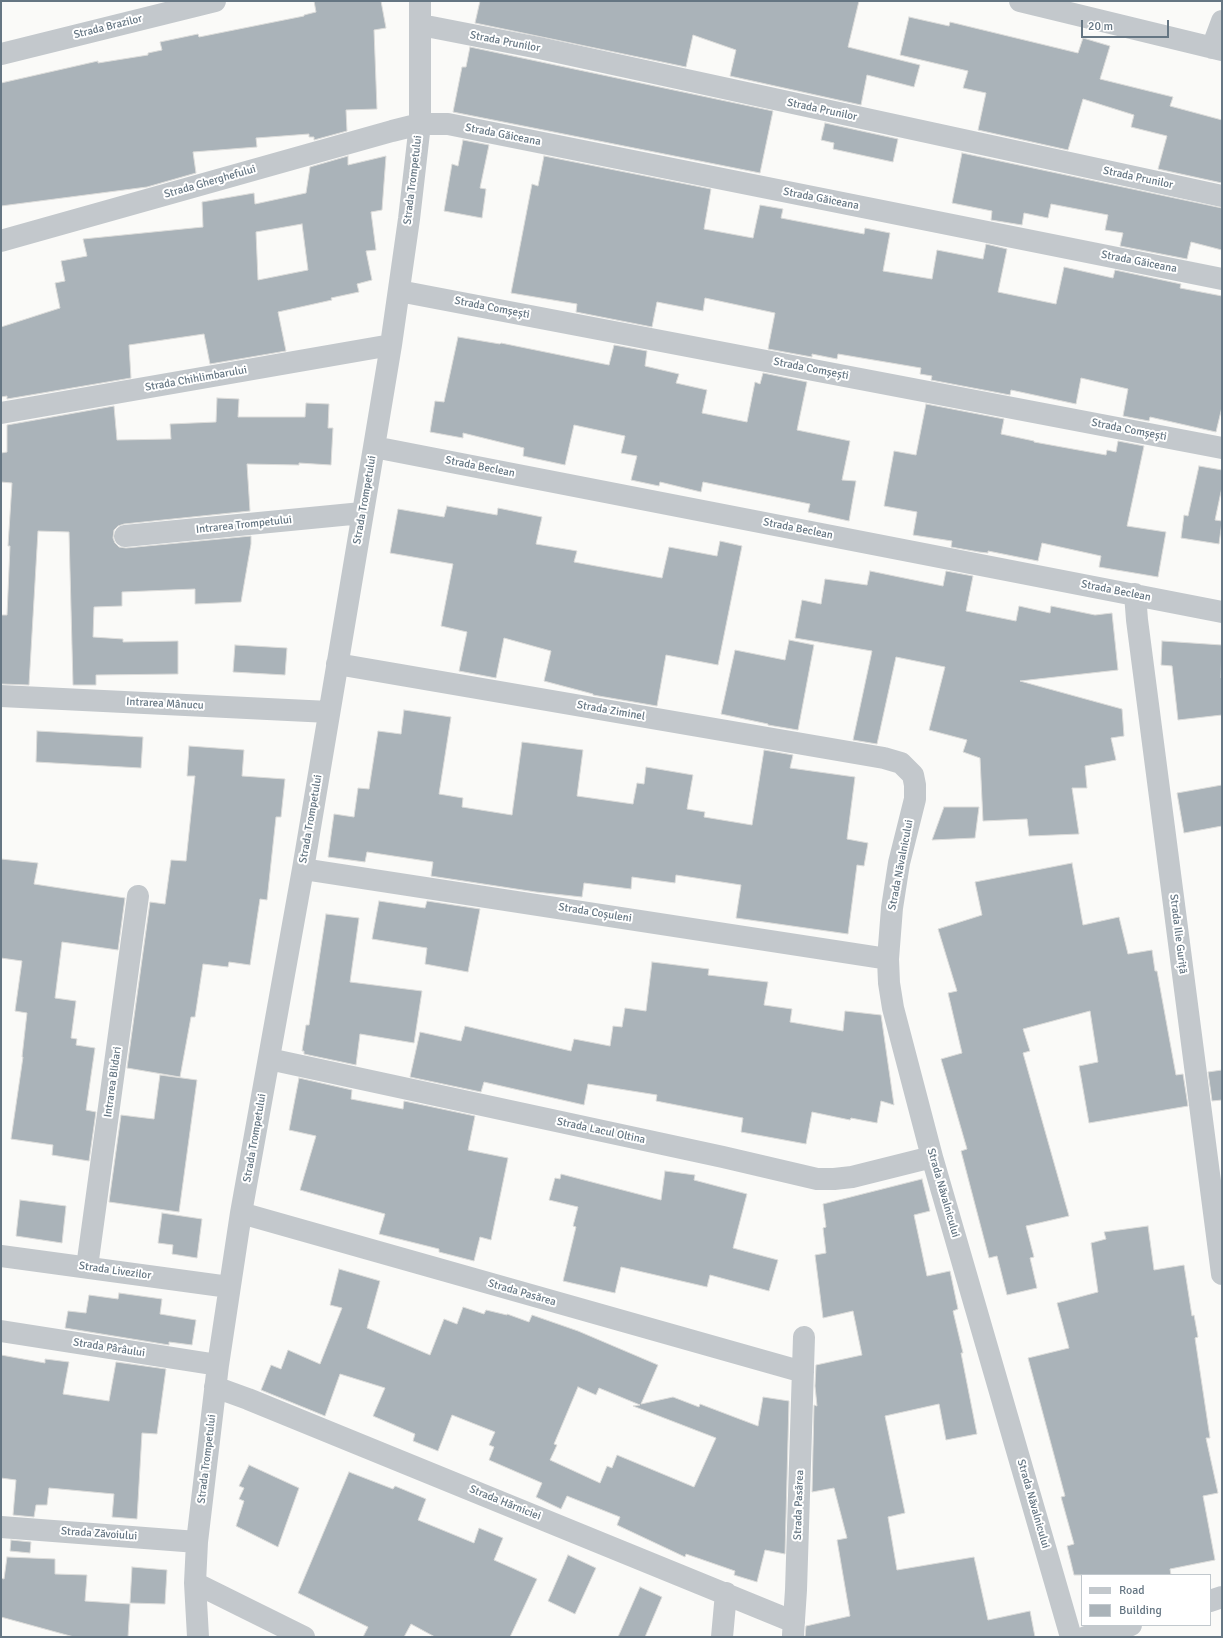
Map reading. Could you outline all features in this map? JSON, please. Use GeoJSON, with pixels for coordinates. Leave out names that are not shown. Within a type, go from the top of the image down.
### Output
{"type":"FeatureCollection","features":[{"type":"Feature","properties":{"kind":"street","name":"Strada Brazilor"},"geometry":{"type":"LineString","coordinates":[[1,54],[215,1]]}},
{"type":"Feature","properties":{"kind":"street","name":"Strada Trompetului"},"geometry":{"type":"LineString","coordinates":[[198,1637],[195,1583],[197,1542],[218,1365],[241,1214],[330,712],[391,345],[409,219],[420,124],[420,1]]}},
{"type":"Feature","properties":{"kind":"street"},"geometry":{"type":"LineString","coordinates":[[1020,1],[1217,49],[1222,21]]}},
{"type":"Feature","properties":{"kind":"street","name":"Strada Prunilor"},"geometry":{"type":"LineString","coordinates":[[421,25],[539,48],[1222,196]]}},
{"type":"Feature","properties":{"kind":"street","name":"Strada Gherghefului"},"geometry":{"type":"LineString","coordinates":[[1,241],[420,124]]}},
{"type":"Feature","properties":{"kind":"street","name":"Strada Găiceana"},"geometry":{"type":"LineString","coordinates":[[420,124],[448,124],[1222,279]]}},
{"type":"Feature","properties":{"kind":"street","name":"Strada Comșești"},"geometry":{"type":"LineString","coordinates":[[399,291],[1222,448]]}},
{"type":"Feature","properties":{"kind":"street","name":"Strada Chihlimbarului"},"geometry":{"type":"LineString","coordinates":[[1,413],[391,345]]}},
{"type":"Feature","properties":{"kind":"street","name":"Strada Beclean"},"geometry":{"type":"LineString","coordinates":[[374,447],[1222,612]]}},
{"type":"Feature","properties":{"kind":"street","name":"Intrarea Trompetului"},"geometry":{"type":"LineString","coordinates":[[125,536],[362,513]]}},
{"type":"Feature","properties":{"kind":"street","name":"Strada Ilie Guriță"},"geometry":{"type":"LineString","coordinates":[[1135,594],[1137,620],[1222,1274]]}},
{"type":"Feature","properties":{"kind":"street","name":"Strada Ziminel"},"geometry":{"type":"LineString","coordinates":[[337,664],[884,758]]}},
{"type":"Feature","properties":{"kind":"street","name":"Intrarea Mânucu"},"geometry":{"type":"LineString","coordinates":[[1,696],[330,712]]}},
{"type":"Feature","properties":{"kind":"street","name":"Strada Năvalnicului"},"geometry":{"type":"LineString","coordinates":[[884,758],[901,763],[913,775],[915,799],[899,863],[892,908],[888,958],[889,983],[893,1008],[932,1157],[1071,1637]]}},
{"type":"Feature","properties":{"kind":"street","name":"Strada Coșuleni"},"geometry":{"type":"LineString","coordinates":[[303,869],[888,958]]}},
{"type":"Feature","properties":{"kind":"street","name":"Intrarea Blidari"},"geometry":{"type":"LineString","coordinates":[[87,1267],[138,896]]}},
{"type":"Feature","properties":{"kind":"street","name":"Strada Lacul Oltina"},"geometry":{"type":"LineString","coordinates":[[269,1059],[723,1157],[817,1179],[852,1177],[932,1157]]}},
{"type":"Feature","properties":{"kind":"street","name":"Strada Pasărea"},"geometry":{"type":"LineString","coordinates":[[241,1214],[803,1372]]}},
{"type":"Feature","properties":{"kind":"street","name":"Strada Livezilor"},"geometry":{"type":"LineString","coordinates":[[1,1256],[230,1287]]}},
{"type":"Feature","properties":{"kind":"street","name":"Strada Pârâului"},"geometry":{"type":"LineString","coordinates":[[1,1331],[218,1365]]}},
{"type":"Feature","properties":{"kind":"street","name":"Strada Pasărea"},"geometry":{"type":"LineString","coordinates":[[793,1630],[804,1337]]}},
{"type":"Feature","properties":{"kind":"street","name":"Strada Hărniciei"},"geometry":{"type":"LineString","coordinates":[[215,1387],[248,1399],[726,1593],[793,1630]]}},
{"type":"Feature","properties":{"kind":"street","name":"Strada Zăvoiului"},"geometry":{"type":"LineString","coordinates":[[1,1527],[197,1542]]}},
{"type":"Feature","properties":{"kind":"street"},"geometry":{"type":"LineString","coordinates":[[195,1583],[304,1637]]}},
{"type":"Feature","properties":{"kind":"street"},"geometry":{"type":"LineString","coordinates":[[722,1637],[726,1593]]}},
{"type":"Feature","properties":{"kind":"street"},"geometry":{"type":"LineString","coordinates":[[1211,1601],[1222,1597]]}},
{"type":"Feature","properties":{"kind":"street"},"geometry":{"type":"LineString","coordinates":[[1098,1636],[1128,1626]]}},
{"type":"Feature","properties":{"kind":"building"},"geometry":{"type":"Polygon","coordinates":[[[314,1],[381,1],[386,28],[374,30],[377,109],[346,110],[347,131],[314,140],[314,137],[309,137],[309,134],[256,138],[257,147],[193,152],[196,173],[147,187],[1,206],[1,83],[98,61],[98,63],[148,55],[148,53],[162,50],[160,42],[198,34],[199,37],[304,16],[316,12],[314,1]]]}},
{"type":"Feature","properties":{"kind":"building"},"geometry":{"type":"Polygon","coordinates":[[[480,1],[859,1],[848,47],[920,65],[914,87],[867,75],[861,105],[730,76],[736,50],[693,35],[686,67],[475,23],[480,1]]]}},
{"type":"Feature","properties":{"kind":"building"},"geometry":{"type":"Polygon","coordinates":[[[909,17],[949,26],[950,22],[1078,53],[1083,38],[1110,46],[1100,79],[1173,97],[1170,106],[1222,120],[1222,183],[1158,169],[1167,136],[1131,127],[1134,115],[1083,99],[1068,150],[978,130],[986,93],[963,88],[968,71],[900,55],[909,17]]]}},
{"type":"Feature","properties":{"kind":"building"},"geometry":{"type":"Polygon","coordinates":[[[470,47],[773,111],[760,173],[453,112],[462,67],[466,67],[470,47]]]}},
{"type":"Feature","properties":{"kind":"building"},"geometry":{"type":"Polygon","coordinates":[[[825,123],[898,139],[893,162],[833,149],[834,143],[821,140],[825,123]]]}},
{"type":"Feature","properties":{"kind":"building"},"geometry":{"type":"Polygon","coordinates":[[[463,140],[489,145],[480,188],[486,189],[482,218],[444,211],[452,164],[458,166],[463,140]]]}},
{"type":"Feature","properties":{"kind":"building"},"geometry":{"type":"Polygon","coordinates":[[[962,153],[1222,208],[1222,250],[1191,242],[1187,259],[1120,246],[1123,233],[1105,230],[1108,215],[1051,204],[1048,218],[1024,213],[1022,225],[991,220],[992,211],[952,203],[962,153]]]}},
{"type":"Feature","properties":{"kind":"building"},"geometry":{"type":"Polygon","coordinates":[[[348,156],[348,165],[386,156],[382,210],[371,212],[376,250],[366,251],[372,280],[357,284],[359,292],[331,298],[332,300],[278,312],[286,351],[210,364],[204,334],[129,345],[131,378],[7,399],[7,396],[1,397],[1,327],[60,308],[55,283],[65,281],[61,261],[87,256],[83,239],[203,227],[202,202],[254,193],[255,204],[306,193],[310,167],[348,156]],[[302,224],[256,232],[258,280],[308,270],[302,224]]]}},
{"type":"Feature","properties":{"kind":"building"},"geometry":{"type":"Polygon","coordinates":[[[544,156],[711,189],[704,229],[753,238],[760,205],[783,209],[781,218],[864,234],[865,228],[890,233],[883,271],[932,279],[937,250],[983,259],[986,244],[1007,249],[998,292],[1056,304],[1064,267],[1113,278],[1115,270],[1181,284],[1180,288],[1222,296],[1222,407],[1216,432],[1150,417],[1149,421],[1123,416],[1128,389],[1081,378],[1076,404],[1011,390],[1010,395],[931,380],[932,376],[920,374],[921,368],[838,354],[837,359],[812,354],[812,357],[768,349],[775,313],[705,298],[703,311],[657,302],[652,327],[576,312],[577,304],[511,293],[532,184],[538,186],[544,156]]]}},
{"type":"Feature","properties":{"kind":"building"},"geometry":{"type":"Polygon","coordinates":[[[458,337],[501,343],[609,365],[614,345],[647,351],[645,366],[679,374],[676,383],[707,390],[702,413],[747,422],[755,382],[760,384],[763,373],[807,382],[797,430],[850,441],[842,480],[856,481],[849,521],[808,512],[810,504],[703,482],[701,492],[660,482],[659,486],[631,480],[637,456],[621,453],[625,436],[574,425],[565,465],[523,456],[524,448],[463,433],[463,438],[430,432],[435,401],[444,402],[458,337]]]}},
{"type":"Feature","properties":{"kind":"building"},"geometry":{"type":"Polygon","coordinates":[[[217,398],[239,399],[238,417],[305,417],[306,403],[329,404],[328,428],[333,428],[331,465],[299,463],[299,465],[247,464],[250,511],[124,524],[118,526],[114,530],[113,538],[119,547],[126,548],[251,536],[241,602],[195,604],[195,589],[122,592],[122,606],[94,607],[93,637],[123,639],[123,642],[178,641],[178,674],[96,675],[96,685],[73,685],[69,532],[38,531],[29,685],[1,684],[1,615],[7,615],[10,546],[8,546],[12,483],[1,482],[1,453],[7,452],[7,425],[114,406],[117,440],[171,439],[170,424],[216,422],[217,398]]]}},
{"type":"Feature","properties":{"kind":"building"},"geometry":{"type":"Polygon","coordinates":[[[926,404],[1004,419],[1001,434],[1034,442],[1106,455],[1107,450],[1116,452],[1118,441],[1144,446],[1127,526],[1166,532],[1158,577],[1099,567],[1101,556],[1042,543],[1038,561],[988,551],[988,553],[951,547],[952,541],[913,535],[917,512],[884,506],[894,451],[916,455],[926,404]]]}},
{"type":"Feature","properties":{"kind":"building"},"geometry":{"type":"Polygon","coordinates":[[[1199,466],[1222,470],[1222,487],[1215,520],[1222,521],[1219,544],[1181,538],[1184,515],[1188,516],[1199,466]]]}},
{"type":"Feature","properties":{"kind":"building"},"geometry":{"type":"Polygon","coordinates":[[[447,506],[497,515],[498,508],[542,517],[536,544],[577,551],[574,562],[662,578],[669,547],[717,556],[720,541],[742,546],[718,665],[666,655],[657,706],[593,695],[544,681],[551,651],[504,638],[496,678],[459,671],[467,632],[441,626],[453,564],[390,553],[398,509],[444,517],[447,506]]]}},
{"type":"Feature","properties":{"kind":"building"},"geometry":{"type":"Polygon","coordinates":[[[870,571],[943,586],[946,571],[973,576],[966,611],[1016,621],[1019,606],[1050,613],[1051,606],[1095,615],[1112,613],[1118,670],[1020,681],[1122,709],[1124,736],[1111,738],[1116,760],[1085,766],[1087,788],[1072,788],[1079,834],[1029,836],[1027,819],[983,821],[980,758],[963,752],[967,740],[929,730],[945,667],[896,657],[877,744],[853,740],[872,651],[795,638],[802,600],[821,604],[825,579],[867,585],[870,571]]]}},
{"type":"Feature","properties":{"kind":"building"},"geometry":{"type":"Polygon","coordinates":[[[789,640],[814,645],[798,730],[768,725],[721,714],[735,650],[785,660],[789,640]]]}},
{"type":"Feature","properties":{"kind":"building"},"geometry":{"type":"Polygon","coordinates":[[[1162,641],[1222,645],[1222,715],[1178,720],[1172,666],[1161,665],[1162,641]]]}},
{"type":"Feature","properties":{"kind":"building"},"geometry":{"type":"Polygon","coordinates":[[[235,645],[287,648],[285,675],[233,672],[235,645]]]}},
{"type":"Feature","properties":{"kind":"building"},"geometry":{"type":"Polygon","coordinates":[[[404,710],[451,717],[439,794],[463,798],[462,807],[512,815],[522,742],[583,750],[577,796],[633,804],[637,783],[644,784],[646,767],[693,775],[687,809],[705,812],[704,817],[752,825],[764,750],[793,755],[790,768],[855,777],[847,839],[868,843],[864,866],[857,865],[848,934],[736,918],[741,885],[676,875],[675,883],[632,877],[631,889],[584,883],[582,897],[536,892],[431,876],[433,862],[367,852],[365,862],[328,857],[334,814],[354,817],[358,788],[369,789],[378,731],[401,734],[404,710]]]}},
{"type":"Feature","properties":{"kind":"building"},"geometry":{"type":"Polygon","coordinates":[[[37,731],[143,737],[141,768],[36,762],[37,731]]]}},
{"type":"Feature","properties":{"kind":"building"},"geometry":{"type":"Polygon","coordinates":[[[189,746],[244,750],[242,776],[285,779],[281,817],[276,817],[267,900],[260,899],[250,965],[229,962],[228,967],[203,964],[195,1017],[191,1017],[180,1077],[127,1068],[150,902],[165,904],[171,860],[186,861],[195,776],[187,776],[189,746]]]}},
{"type":"Feature","properties":{"kind":"building"},"geometry":{"type":"Polygon","coordinates":[[[1222,785],[1222,826],[1184,833],[1177,793],[1222,785]]]}},
{"type":"Feature","properties":{"kind":"building"},"geometry":{"type":"Polygon","coordinates":[[[944,807],[979,807],[975,838],[932,840],[944,807]]]}},
{"type":"Feature","properties":{"kind":"building"},"geometry":{"type":"Polygon","coordinates":[[[1,859],[38,863],[34,884],[125,898],[118,950],[62,942],[55,998],[76,1001],[71,1038],[77,1039],[76,1045],[95,1048],[86,1110],[96,1112],[89,1161],[52,1155],[53,1145],[11,1139],[23,1057],[27,1013],[15,1011],[22,961],[1,958],[1,859]]]}},
{"type":"Feature","properties":{"kind":"building"},"geometry":{"type":"Polygon","coordinates":[[[1072,863],[1083,925],[1119,917],[1128,954],[1152,950],[1176,1075],[1183,1074],[1188,1106],[1089,1123],[1079,1066],[1098,1062],[1090,1011],[1023,1029],[1030,1051],[1023,1053],[1069,1216],[1026,1226],[1034,1257],[1030,1258],[1037,1288],[1007,1295],[997,1256],[989,1258],[961,1151],[967,1149],[941,1059],[962,1053],[948,993],[957,991],[938,929],[982,915],[975,882],[1072,863]]]}},
{"type":"Feature","properties":{"kind":"building"},"geometry":{"type":"Polygon","coordinates":[[[379,901],[425,908],[427,901],[480,909],[468,972],[425,964],[427,948],[372,939],[379,901]]]}},
{"type":"Feature","properties":{"kind":"building"},"geometry":{"type":"Polygon","coordinates":[[[326,914],[359,918],[350,982],[422,991],[414,1043],[360,1034],[356,1065],[304,1054],[304,1051],[302,1051],[306,1025],[309,1025],[326,914]]]}},
{"type":"Feature","properties":{"kind":"building"},"geometry":{"type":"Polygon","coordinates":[[[652,962],[709,969],[708,975],[768,982],[764,1005],[792,1009],[790,1022],[843,1031],[845,1011],[881,1015],[894,1105],[881,1101],[877,1123],[851,1118],[850,1120],[812,1112],[806,1144],[741,1132],[743,1118],[656,1101],[657,1095],[588,1084],[584,1105],[484,1082],[481,1092],[410,1077],[420,1032],[461,1041],[465,1026],[571,1051],[574,1039],[610,1046],[613,1026],[622,1027],[625,1008],[646,1011],[652,962]]]}},
{"type":"Feature","properties":{"kind":"building"},"geometry":{"type":"Polygon","coordinates":[[[1222,1070],[1222,1100],[1212,1101],[1208,1072],[1222,1070]]]}},
{"type":"Feature","properties":{"kind":"building"},"geometry":{"type":"Polygon","coordinates":[[[160,1075],[197,1080],[179,1212],[109,1202],[121,1115],[154,1119],[160,1075]]]}},
{"type":"Feature","properties":{"kind":"building"},"geometry":{"type":"Polygon","coordinates":[[[299,1078],[352,1090],[351,1099],[403,1109],[404,1101],[475,1116],[468,1150],[508,1158],[491,1240],[480,1237],[474,1261],[439,1252],[439,1249],[379,1234],[385,1214],[300,1190],[316,1136],[289,1130],[299,1078]]]}},
{"type":"Feature","properties":{"kind":"building"},"geometry":{"type":"Polygon","coordinates":[[[665,1171],[695,1175],[694,1180],[747,1194],[733,1248],[778,1260],[769,1291],[710,1275],[707,1287],[621,1267],[615,1293],[563,1281],[576,1227],[573,1226],[578,1207],[549,1200],[555,1178],[560,1179],[561,1174],[661,1200],[665,1171]]]}},
{"type":"Feature","properties":{"kind":"building"},"geometry":{"type":"Polygon","coordinates":[[[922,1179],[930,1211],[914,1215],[927,1276],[950,1271],[958,1309],[953,1311],[963,1353],[961,1353],[977,1434],[946,1440],[939,1404],[885,1416],[905,1513],[888,1517],[897,1570],[974,1557],[988,1620],[1030,1611],[1035,1637],[805,1637],[806,1626],[850,1616],[837,1540],[847,1538],[834,1488],[812,1492],[814,1405],[817,1406],[815,1386],[816,1365],[862,1355],[853,1311],[823,1318],[815,1255],[826,1253],[823,1228],[826,1227],[823,1204],[922,1179]]]}},
{"type":"Feature","properties":{"kind":"building"},"geometry":{"type":"Polygon","coordinates":[[[20,1200],[66,1206],[62,1243],[16,1236],[20,1200]]]}},
{"type":"Feature","properties":{"kind":"building"},"geometry":{"type":"Polygon","coordinates":[[[162,1213],[202,1219],[197,1258],[172,1254],[173,1245],[158,1243],[162,1213]]]}},
{"type":"Feature","properties":{"kind":"building"},"geometry":{"type":"Polygon","coordinates":[[[1148,1226],[1154,1270],[1184,1265],[1192,1316],[1194,1315],[1198,1337],[1195,1338],[1210,1438],[1206,1438],[1218,1493],[1203,1496],[1215,1560],[1170,1569],[1171,1574],[1074,1575],[1067,1546],[1074,1544],[1061,1497],[1065,1496],[1028,1358],[1069,1348],[1057,1303],[1098,1292],[1091,1243],[1106,1239],[1104,1232],[1148,1226]]]}},
{"type":"Feature","properties":{"kind":"building"},"geometry":{"type":"Polygon","coordinates":[[[339,1269],[380,1281],[367,1328],[430,1355],[444,1319],[457,1324],[463,1307],[484,1314],[486,1310],[507,1314],[529,1322],[532,1315],[578,1331],[658,1365],[641,1404],[673,1397],[699,1407],[700,1404],[758,1426],[763,1397],[789,1401],[785,1554],[765,1550],[757,1582],[734,1575],[735,1571],[686,1554],[685,1557],[617,1525],[620,1517],[567,1496],[561,1509],[536,1497],[542,1483],[489,1460],[494,1447],[489,1445],[495,1432],[452,1415],[438,1451],[413,1441],[415,1434],[373,1416],[385,1388],[340,1374],[325,1416],[261,1390],[271,1365],[281,1369],[288,1350],[320,1364],[342,1308],[330,1305],[339,1269]],[[578,1387],[554,1444],[557,1445],[550,1460],[600,1483],[607,1466],[612,1468],[617,1455],[694,1487],[716,1438],[633,1406],[640,1405],[599,1388],[596,1395],[578,1387]]]}},
{"type":"Feature","properties":{"kind":"building"},"geometry":{"type":"Polygon","coordinates":[[[119,1293],[162,1299],[160,1314],[196,1320],[192,1345],[169,1342],[169,1345],[65,1328],[68,1311],[86,1313],[89,1295],[118,1299],[119,1293]]]}},
{"type":"Feature","properties":{"kind":"building"},"geometry":{"type":"Polygon","coordinates":[[[1,1355],[45,1363],[45,1359],[69,1362],[63,1394],[109,1401],[116,1362],[166,1369],[157,1434],[142,1433],[137,1519],[112,1517],[114,1494],[49,1488],[47,1505],[36,1505],[34,1517],[13,1515],[16,1480],[1,1478],[1,1355]]]}},
{"type":"Feature","properties":{"kind":"building"},"geometry":{"type":"Polygon","coordinates":[[[249,1465],[299,1488],[278,1547],[236,1526],[244,1501],[239,1499],[244,1488],[239,1486],[249,1465]]]}},
{"type":"Feature","properties":{"kind":"building"},"geometry":{"type":"Polygon","coordinates":[[[349,1472],[393,1489],[395,1486],[426,1499],[418,1520],[474,1543],[479,1528],[503,1538],[494,1560],[537,1579],[510,1637],[435,1637],[411,1624],[404,1637],[363,1637],[368,1627],[298,1593],[349,1472]]]}},
{"type":"Feature","properties":{"kind":"building"},"geometry":{"type":"Polygon","coordinates":[[[11,1540],[31,1542],[30,1553],[10,1551],[11,1540]]]}},
{"type":"Feature","properties":{"kind":"building"},"geometry":{"type":"Polygon","coordinates":[[[568,1555],[596,1568],[575,1614],[548,1601],[568,1555]]]}},
{"type":"Feature","properties":{"kind":"building"},"geometry":{"type":"Polygon","coordinates":[[[7,1557],[55,1559],[55,1574],[87,1575],[85,1601],[130,1604],[128,1637],[74,1637],[1,1617],[1,1578],[4,1579],[7,1557]]]}},
{"type":"Feature","properties":{"kind":"building"},"geometry":{"type":"Polygon","coordinates":[[[132,1567],[167,1570],[165,1604],[130,1603],[132,1567]]]}},
{"type":"Feature","properties":{"kind":"building"},"geometry":{"type":"Polygon","coordinates":[[[640,1587],[662,1597],[645,1637],[618,1637],[640,1587]]]}}]}
